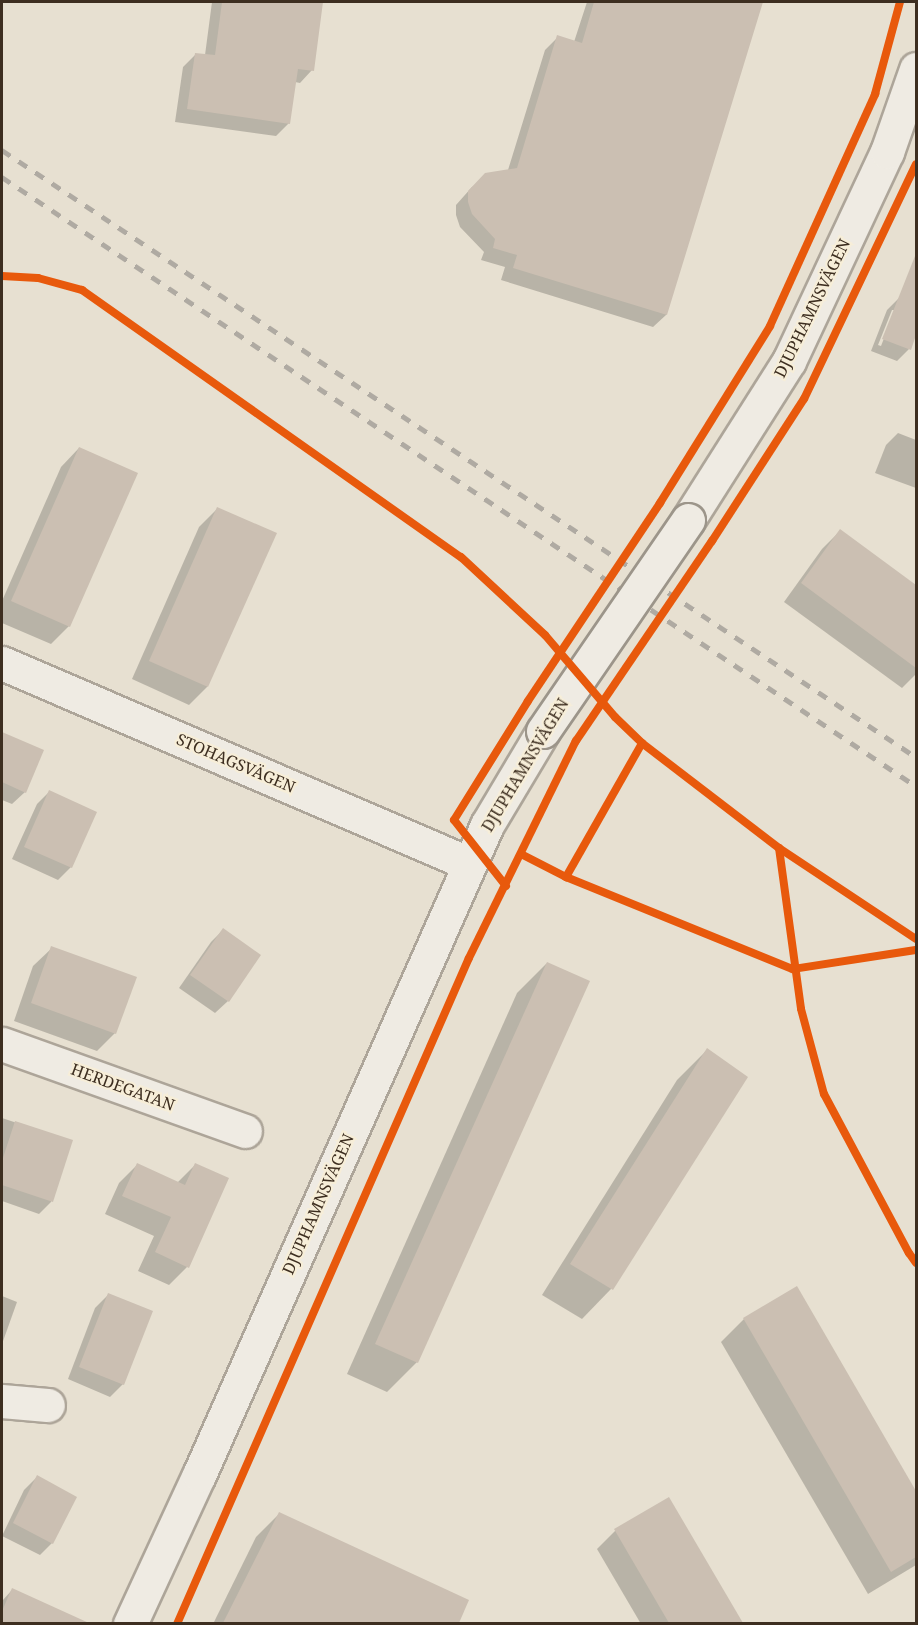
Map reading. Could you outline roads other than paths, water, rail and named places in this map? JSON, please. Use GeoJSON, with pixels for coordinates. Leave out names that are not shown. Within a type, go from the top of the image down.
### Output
{"type":"FeatureCollection","features":[{"type":"Feature","properties":{"kind":"street","name":"DJUPHAMNSVÄGEN"},"geometry":{"type":"LineString","coordinates":[[130,1623],[199,1475],[487,825],[543,732],[688,520],[789,361],[887,152],[916,69]]}},
{"type":"Feature","properties":{"kind":"street","name":"STOHAGSVÄGEN"},"geometry":{"type":"LineString","coordinates":[[2,663],[470,864]]}},
{"type":"Feature","properties":{"kind":"street","name":"HERDEGATAN"},"geometry":{"type":"LineString","coordinates":[[2,1044],[245,1131]]}},
{"type":"Feature","properties":{"kind":"street"},"geometry":{"type":"LineString","coordinates":[[2,1401],[48,1404]]}},
{"type":"Feature","properties":{"kind":"railway"},"geometry":{"type":"LineString","coordinates":[[2,150],[916,757]]}},
{"type":"Feature","properties":{"kind":"railway"},"geometry":{"type":"LineString","coordinates":[[2,177],[916,786]]}}]}
